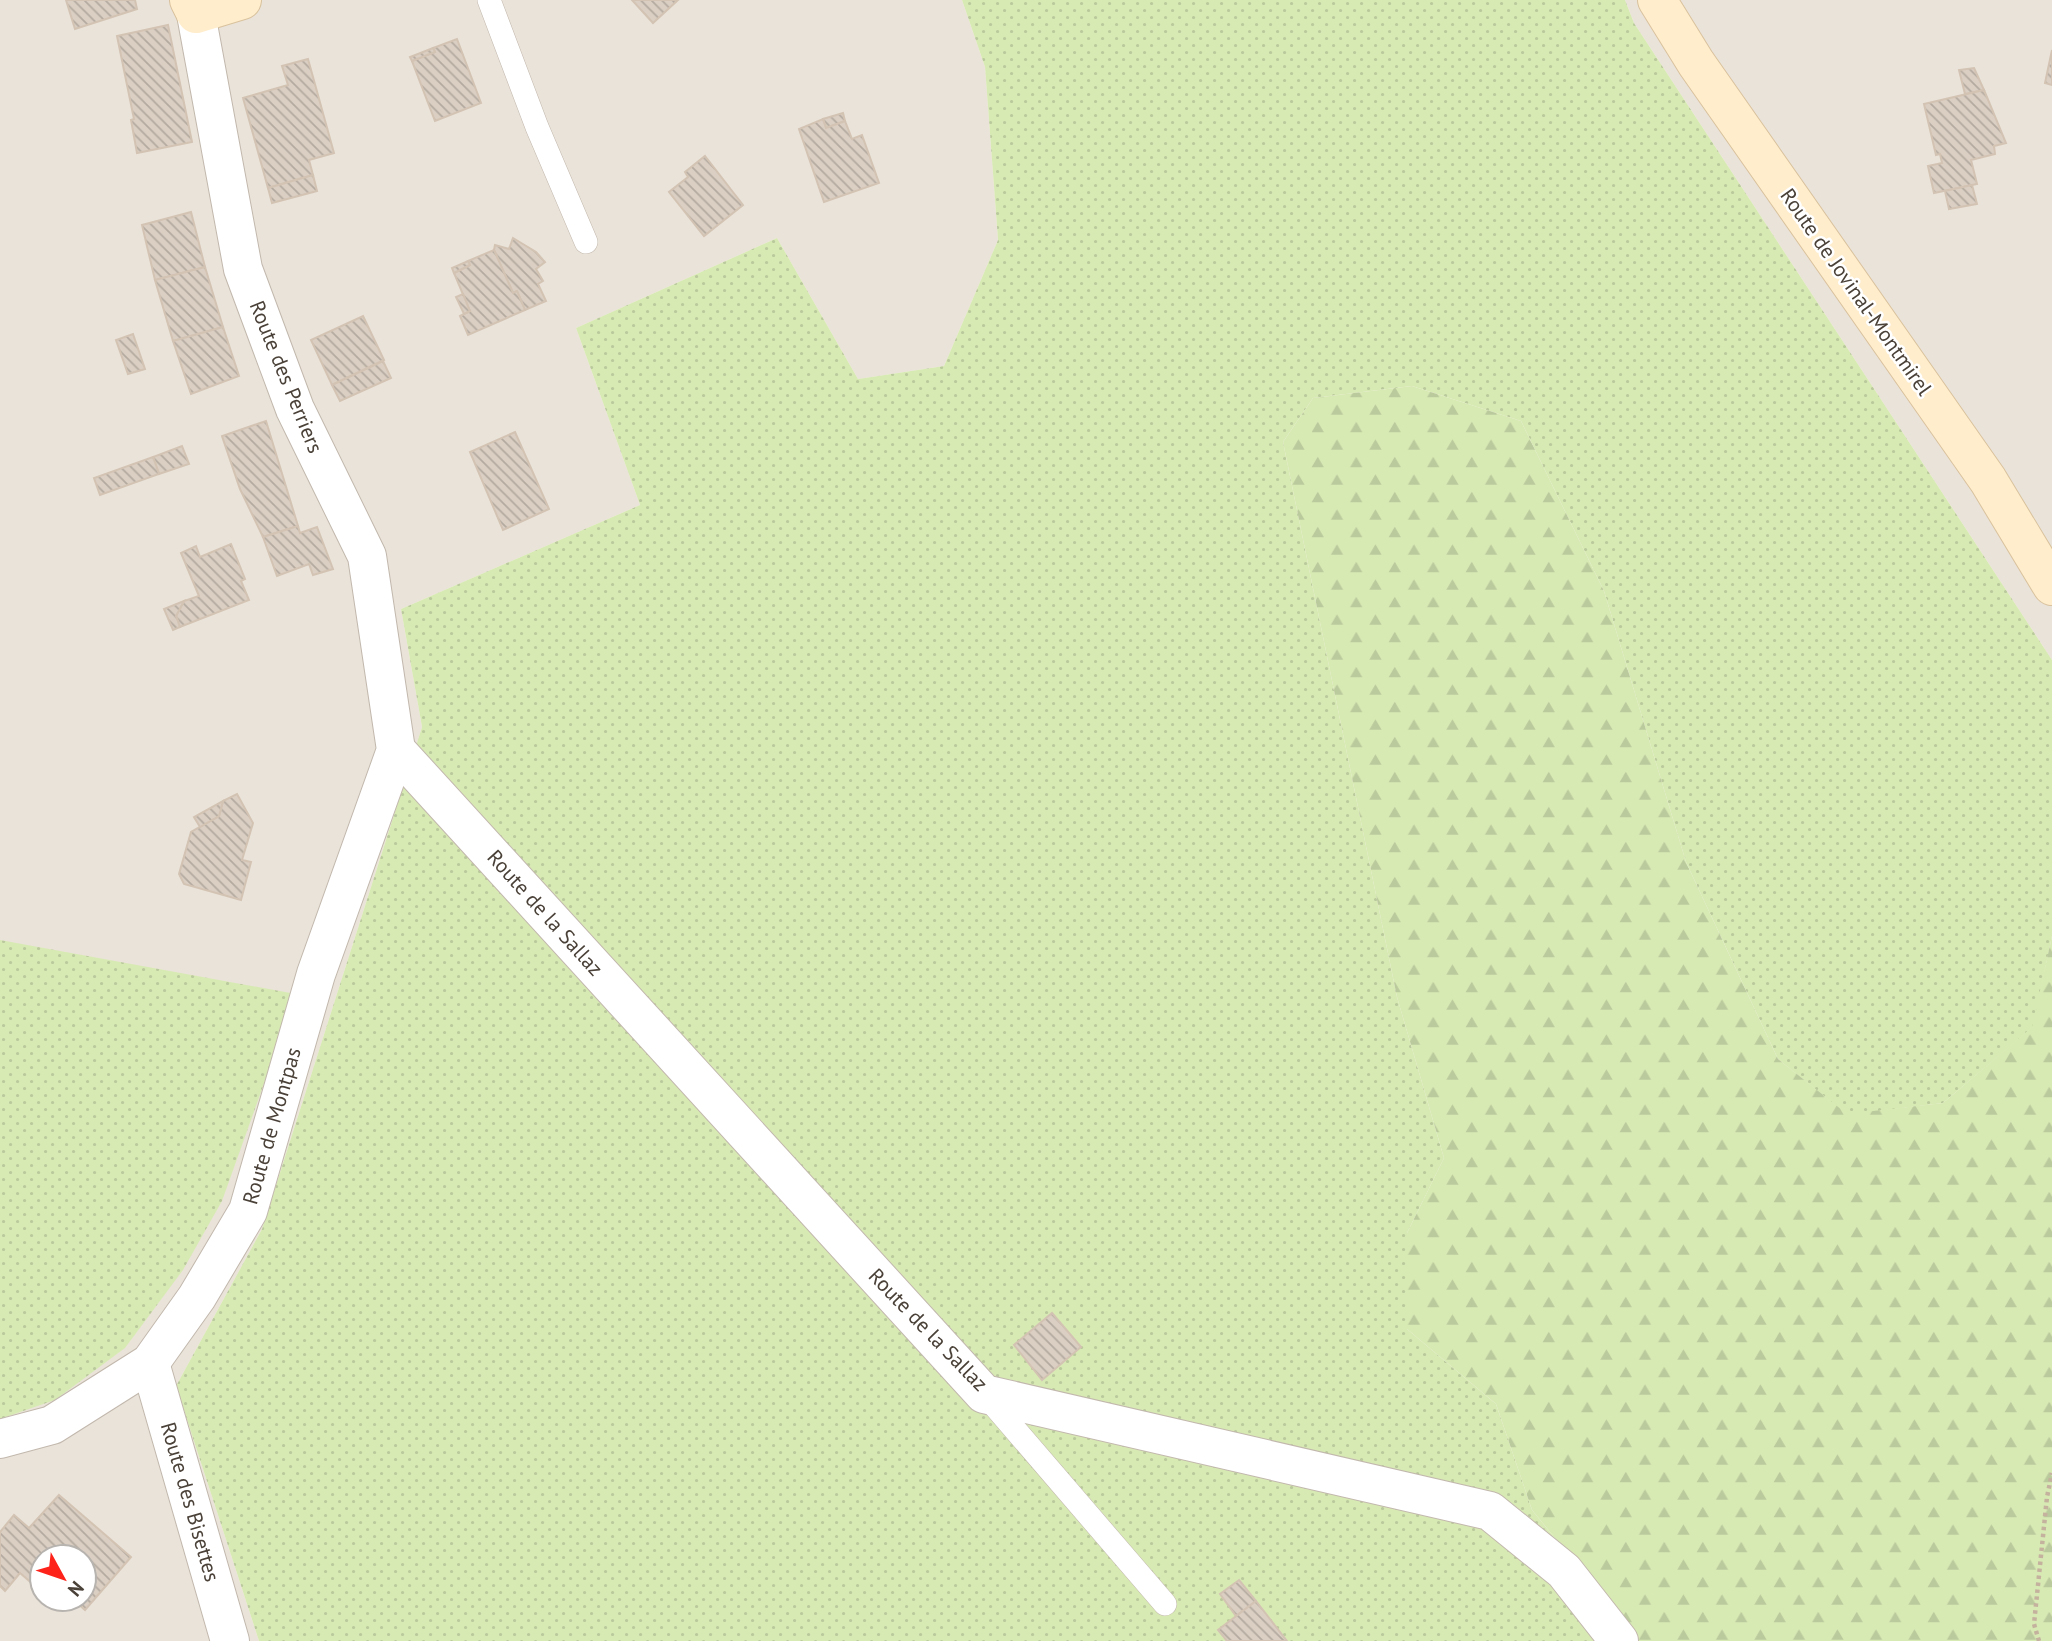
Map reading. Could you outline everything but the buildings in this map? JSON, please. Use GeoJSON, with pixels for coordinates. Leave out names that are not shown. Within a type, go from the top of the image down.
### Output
{"type":"FeatureCollection","features":[{"type":"Feature","properties":{"kind":"street"},"geometry":{"type":"LineString","coordinates":[[192,7],[242,0]]}},
{"type":"Feature","properties":{"kind":"street","name":"Route de Jovinal-Montmirel"},"geometry":{"type":"LineString","coordinates":[[1657,0],[1696,63],[1988,480],[2052,586]]}},
{"type":"Feature","properties":{"kind":"street","name":"Route des Perriers"},"geometry":{"type":"LineString","coordinates":[[192,7],[243,269],[295,409],[367,556],[396,750]]}},
{"type":"Feature","properties":{"kind":"street","name":"Route de Montpas"},"geometry":{"type":"LineString","coordinates":[[0,1439],[51,1425],[150,1363],[197,1297],[248,1211],[316,974],[396,750]]}},
{"type":"Feature","properties":{"kind":"street","name":"Route de la Sallaz"},"geometry":{"type":"LineString","coordinates":[[396,750],[984,1394],[1490,1511],[1564,1571],[1619,1641]]}},
{"type":"Feature","properties":{"kind":"street","name":"Route des Bisettes"},"geometry":{"type":"LineString","coordinates":[[150,1363],[230,1641]]}},
{"type":"Feature","properties":{"kind":"lane"},"geometry":{"type":"LineString","coordinates":[[489,0],[537,127],[586,243]]}},
{"type":"Feature","properties":{"kind":"lane"},"geometry":{"type":"LineString","coordinates":[[984,1394],[1165,1604]]}},
{"type":"Feature","properties":{"kind":"path"},"geometry":{"type":"LineString","coordinates":[[2039,1641],[2034,1624],[2047,1497],[2052,1473]]}},
{"type":"Feature","properties":{"kind":"shaded area"},"geometry":{"type":"Polygon","coordinates":[[[0,0],[962,0],[985,67],[998,240],[944,366],[858,379],[777,238],[576,328],[640,505],[401,609],[422,727],[262,1229],[176,1386],[259,1641],[0,1641],[0,0]]]}},
{"type":"Feature","properties":{"kind":"shaded area"},"geometry":{"type":"Polygon","coordinates":[[[1625,0],[2052,0],[2052,660],[1634,23],[1625,0]]]}},
{"type":"Feature","properties":{"kind":"green space"},"geometry":{"type":"Polygon","coordinates":[[[962,0],[1625,0],[1634,23],[2052,660],[2052,936],[2033,1027],[1943,1103],[1847,1115],[1778,1059],[1686,862],[1604,591],[1521,421],[1412,386],[1313,398],[1283,442],[1397,997],[1444,1158],[1407,1233],[1407,1329],[1496,1404],[1532,1510],[1639,1641],[259,1641],[176,1386],[262,1229],[422,727],[401,609],[640,505],[576,328],[777,238],[858,379],[944,366],[998,240],[985,67],[962,0]]]}},
{"type":"Feature","properties":{"kind":"green space"},"geometry":{"type":"Polygon","coordinates":[[[1412,386],[1521,421],[1604,591],[1686,862],[1778,1059],[1847,1114],[1943,1103],[2032,1027],[2052,936],[2052,1641],[1639,1641],[1532,1510],[1496,1404],[1407,1329],[1407,1233],[1444,1158],[1397,997],[1283,442],[1313,398],[1412,386]]]}},
{"type":"Feature","properties":{"kind":"green space"},"geometry":{"type":"Polygon","coordinates":[[[0,940],[296,994],[222,1201],[183,1270],[125,1348],[55,1400],[0,1419],[0,940]]]}}]}
